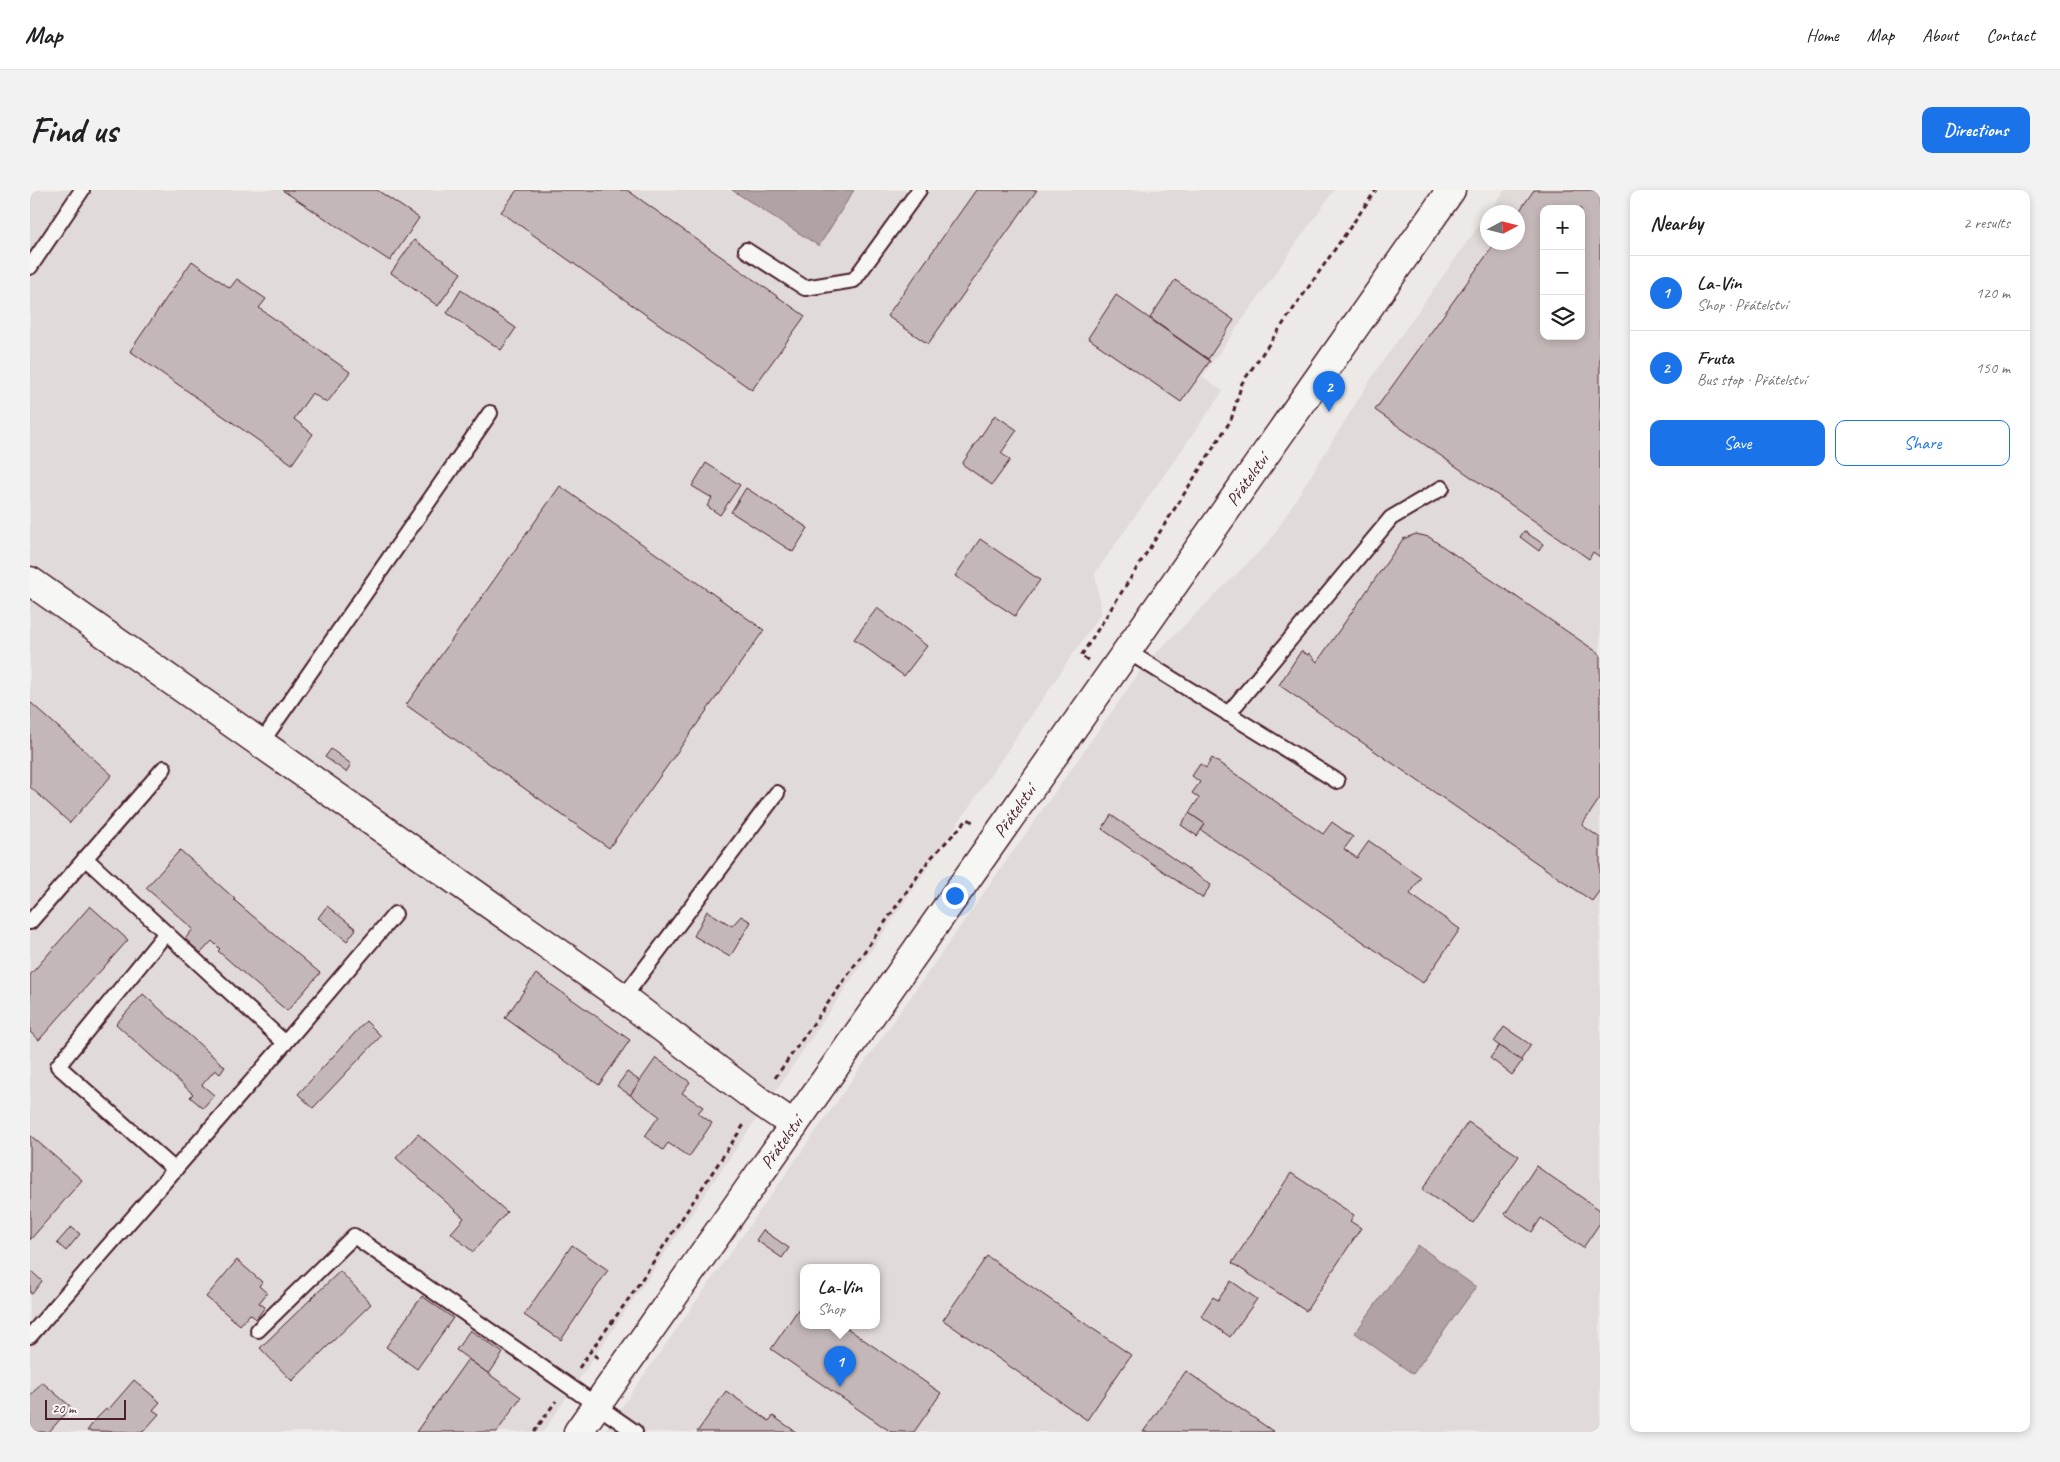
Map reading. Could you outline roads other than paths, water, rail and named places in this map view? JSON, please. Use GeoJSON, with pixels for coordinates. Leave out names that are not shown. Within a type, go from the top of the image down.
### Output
{"type":"FeatureCollection","features":[{"type":"Feature","properties":{"kind":"main road","name":"Přátelství"},"geometry":{"type":"LineString","coordinates":[[578,1432],[1451,190]]}},
{"type":"Feature","properties":{"kind":"main road"},"geometry":{"type":"LineString","coordinates":[[30,581],[623,998],[759,1101],[794,1125]]}},
{"type":"Feature","properties":{"kind":"lane"},"geometry":{"type":"LineString","coordinates":[[30,267],[82,190]]}},
{"type":"Feature","properties":{"kind":"lane"},"geometry":{"type":"LineString","coordinates":[[746,250],[805,288],[854,280],[919,190]]}},
{"type":"Feature","properties":{"kind":"lane"},"geometry":{"type":"LineString","coordinates":[[261,743],[490,413]]}},
{"type":"Feature","properties":{"kind":"lane"},"geometry":{"type":"LineString","coordinates":[[1228,714],[1391,518],[1442,488]]}},
{"type":"Feature","properties":{"kind":"lane"},"geometry":{"type":"LineString","coordinates":[[1119,662],[1228,714],[1337,781]]}},
{"type":"Feature","properties":{"kind":"lane"},"geometry":{"type":"LineString","coordinates":[[30,922],[164,768]]}},
{"type":"Feature","properties":{"kind":"lane"},"geometry":{"type":"LineString","coordinates":[[623,998],[777,793]]}},
{"type":"Feature","properties":{"kind":"lane"},"geometry":{"type":"LineString","coordinates":[[85,858],[285,1044]]}},
{"type":"Feature","properties":{"kind":"lane"},"geometry":{"type":"LineString","coordinates":[[30,1336],[285,1044],[395,914]]}},
{"type":"Feature","properties":{"kind":"lane"},"geometry":{"type":"LineString","coordinates":[[166,933],[58,1066],[175,1170]]}},
{"type":"Feature","properties":{"kind":"lane"},"geometry":{"type":"LineString","coordinates":[[258,1330],[354,1236],[634,1432]]}},
{"type":"Feature","properties":{"kind":"place","name":"Fruta"},"geometry":{"type":"Point","coordinates":[1329,412]}},
{"type":"Feature","properties":{"kind":"place","name":"La-Vin"},"geometry":{"type":"Point","coordinates":[840,1387]}}]}
